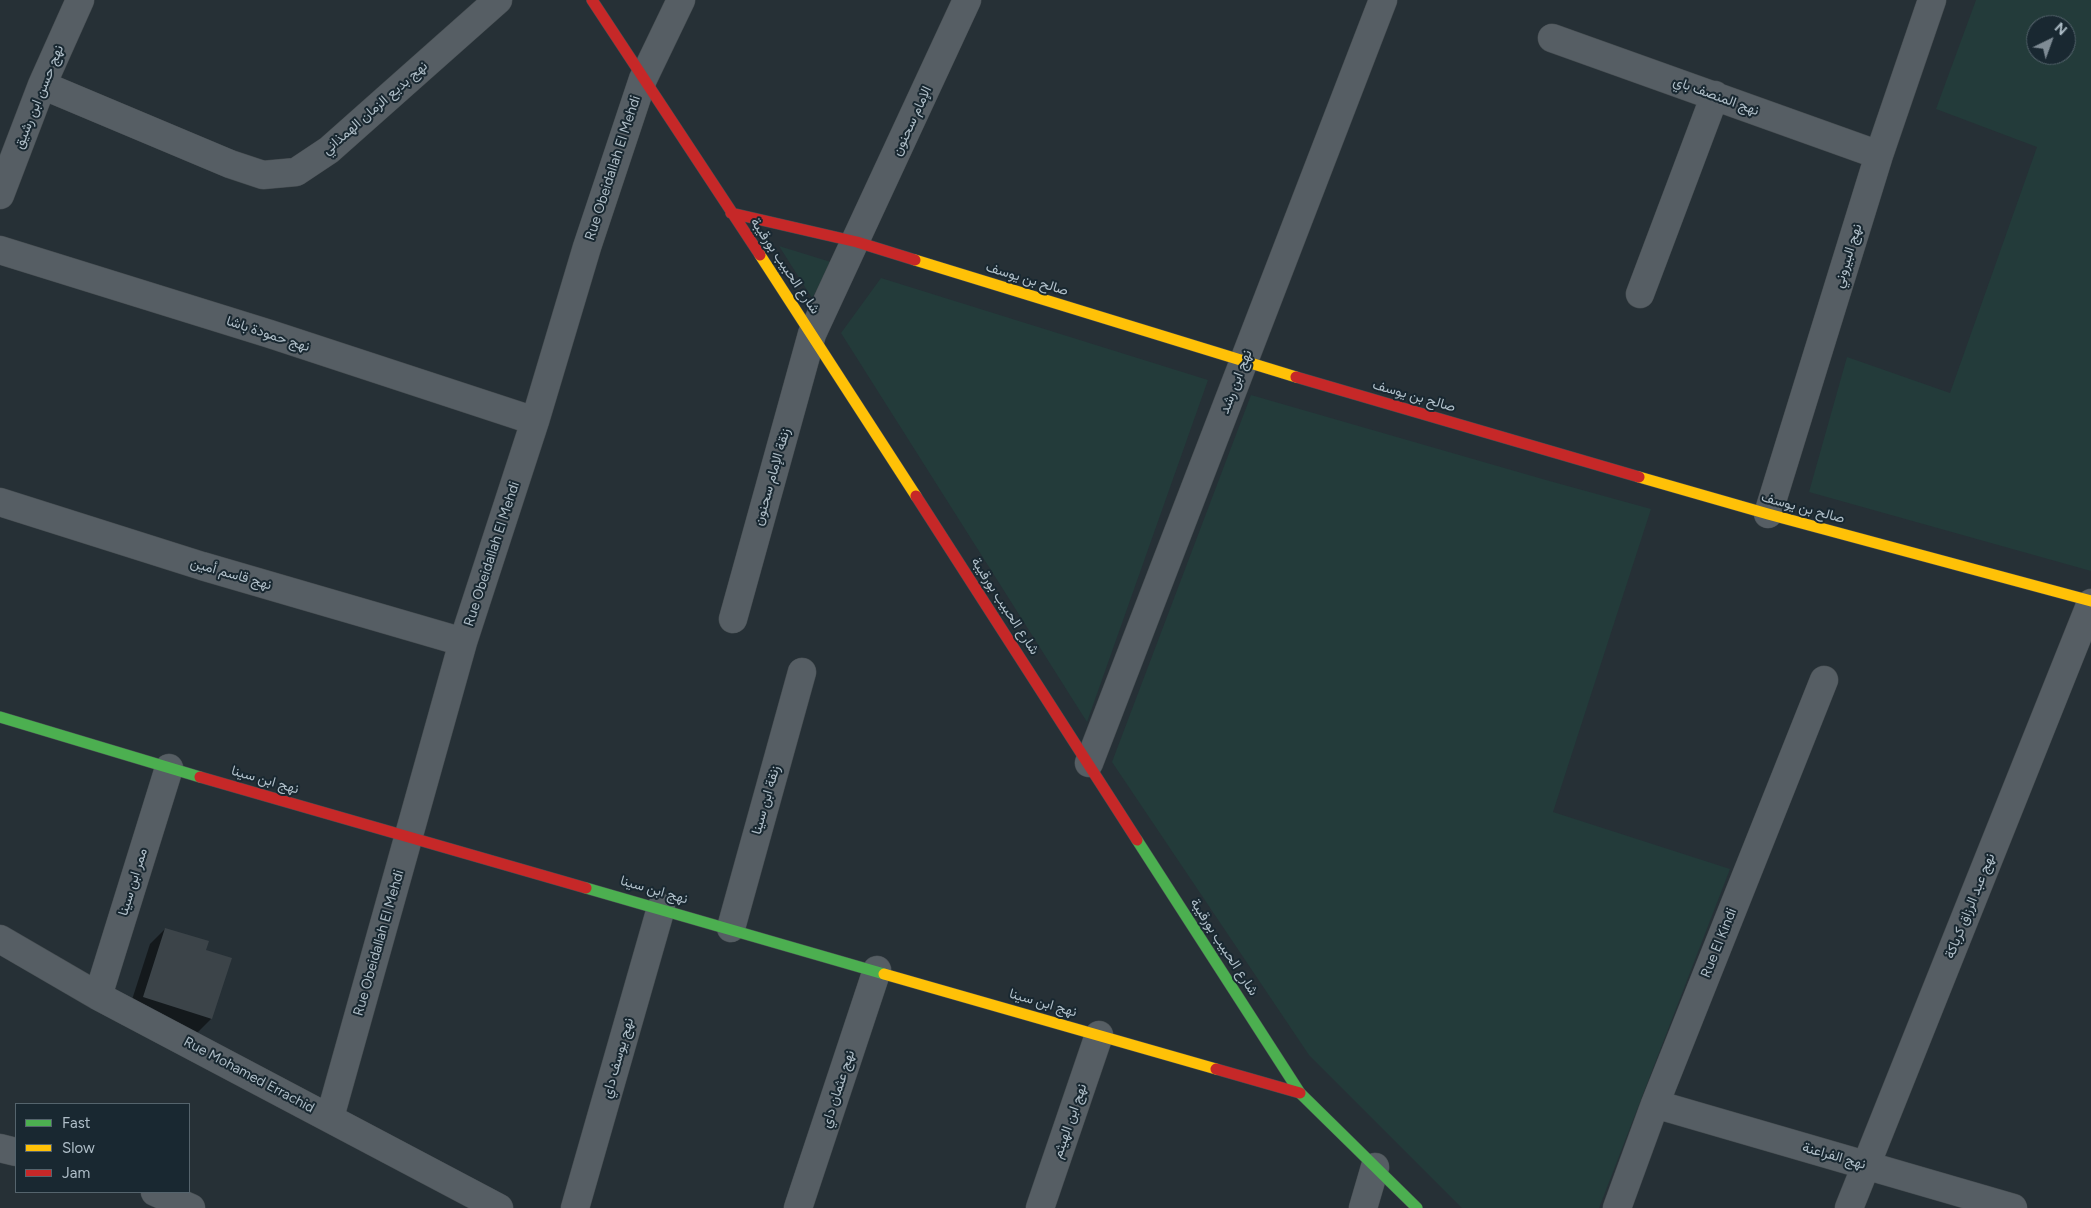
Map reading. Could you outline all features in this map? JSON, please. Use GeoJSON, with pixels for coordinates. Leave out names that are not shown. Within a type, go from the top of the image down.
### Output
{"type":"FeatureCollection","features":[{"type":"Feature","properties":{"kind":"street","name":"نهج حسن ابن رشيق"},"geometry":{"type":"LineString","coordinates":[[0,195],[42,85],[80,0]]}},
{"type":"Feature","properties":{"kind":"street","name":"نهج بديع الزمان الهمذاني"},"geometry":{"type":"LineString","coordinates":[[42,85],[238,167],[263,175],[296,172],[329,150],[498,0]]}},
{"type":"Feature","properties":{"kind":"street","name":"شارع الحبيب بورقيبة"},"geometry":{"type":"LineString","coordinates":[[592,0],[812,334],[1300,1093],[1417,1208]]}},
{"type":"Feature","properties":{"kind":"street","name":"Rue Obeidallah El Mehdi"},"geometry":{"type":"LineString","coordinates":[[330,1117],[463,642],[535,421],[587,247],[643,79],[681,0]]}},
{"type":"Feature","properties":{"kind":"street","name":"الإمام سحنون"},"geometry":{"type":"LineString","coordinates":[[812,334],[857,242],[967,0]]}},
{"type":"Feature","properties":{"kind":"street","name":"نهج ابن رشد"},"geometry":{"type":"LineString","coordinates":[[1088,763],[1383,0]]}},
{"type":"Feature","properties":{"kind":"street","name":"نهج البيروني"},"geometry":{"type":"LineString","coordinates":[[1768,514],[1879,156],[1932,0]]}},
{"type":"Feature","properties":{"kind":"street","name":"نهج المنصف باي"},"geometry":{"type":"LineString","coordinates":[[1552,38],[1715,95],[1879,156]]}},
{"type":"Feature","properties":{"kind":"street"},"geometry":{"type":"LineString","coordinates":[[1640,294],[1715,95]]}},
{"type":"Feature","properties":{"kind":"street","name":"صالح بن يوسف"},"geometry":{"type":"LineString","coordinates":[[731,213],[857,242],[1244,362],[1768,514],[2091,602]]}},
{"type":"Feature","properties":{"kind":"street","name":"نهج حمودة باشا"},"geometry":{"type":"LineString","coordinates":[[0,250],[270,334],[535,421]]}},
{"type":"Feature","properties":{"kind":"street","name":"زنقة الإمام سحنون"},"geometry":{"type":"LineString","coordinates":[[733,619],[812,334]]}},
{"type":"Feature","properties":{"kind":"street","name":"نهج قاسم أمين"},"geometry":{"type":"LineString","coordinates":[[0,502],[202,566],[463,642]]}},
{"type":"Feature","properties":{"kind":"street","name":"نهج عبد الرزاق كرباكة"},"geometry":{"type":"LineString","coordinates":[[1849,1208],[2091,602]]}},
{"type":"Feature","properties":{"kind":"street","name":"زنقة ابن سينا"},"geometry":{"type":"LineString","coordinates":[[730,928],[802,672]]}},
{"type":"Feature","properties":{"kind":"street","name":"Rue El Kindi"},"geometry":{"type":"LineString","coordinates":[[1617,1208],[1655,1104],[1824,680]]}},
{"type":"Feature","properties":{"kind":"street","name":"نهج ابن سينا"},"geometry":{"type":"LineString","coordinates":[[0,717],[168,768],[1300,1093]]}},
{"type":"Feature","properties":{"kind":"street","name":"ممر ابن سينا"},"geometry":{"type":"LineString","coordinates":[[98,996],[168,768]]}},
{"type":"Feature","properties":{"kind":"street","name":"نهج يوسف داي"},"geometry":{"type":"LineString","coordinates":[[575,1208],[661,908]]}},
{"type":"Feature","properties":{"kind":"street","name":"Rue Mohamed Errachid"},"geometry":{"type":"LineString","coordinates":[[0,939],[98,996],[499,1208]]}},
{"type":"Feature","properties":{"kind":"street","name":"نهج عثمان داي"},"geometry":{"type":"LineString","coordinates":[[798,1208],[877,970]]}},
{"type":"Feature","properties":{"kind":"street","name":"نهج ابن الهيثم"},"geometry":{"type":"LineString","coordinates":[[1040,1208],[1100,1035]]}},
{"type":"Feature","properties":{"kind":"street","name":"نهج الفراعنة"},"geometry":{"type":"LineString","coordinates":[[1655,1104],[2012,1208]]}},
{"type":"Feature","properties":{"kind":"street"},"geometry":{"type":"LineString","coordinates":[[0,1148],[15,1152]]}},
{"type":"Feature","properties":{"kind":"street"},"geometry":{"type":"LineString","coordinates":[[1364,1208],[1375,1167]]}},
{"type":"Feature","properties":{"kind":"street"},"geometry":{"type":"LineString","coordinates":[[157,1193],[191,1208]]}},
{"type":"Feature","properties":{"kind":"green space"},"geometry":{"type":"Polygon","coordinates":[[[1976,0],[2091,0],[2091,571],[1809,492],[1847,357],[1950,393],[2037,147],[1936,109],[1976,0]]]}},
{"type":"Feature","properties":{"kind":"green space"},"geometry":{"type":"Polygon","coordinates":[[[779,246],[834,263],[812,298],[779,246]]]}},
{"type":"Feature","properties":{"kind":"green space"},"geometry":{"type":"Polygon","coordinates":[[[881,278],[1208,380],[1087,722],[841,333],[881,278]]]}},
{"type":"Feature","properties":{"kind":"green space"},"geometry":{"type":"Polygon","coordinates":[[[1251,395],[1651,509],[1553,812],[1730,869],[1599,1208],[1462,1208],[1309,1055],[1112,762],[1251,395]]]}},
{"type":"Feature","properties":{"kind":"building"},"geometry":{"type":"Polygon","coordinates":[[[165,928],[209,941],[206,950],[232,958],[212,1019],[143,997],[165,928]]]}},
{"type":"Feature","properties":{"kind":"traffic: fast"},"geometry":{"type":"LineString","coordinates":[[0,717],[200,777]]}},
{"type":"Feature","properties":{"kind":"traffic: fast"},"geometry":{"type":"LineString","coordinates":[[1137,840],[1300,1093],[1417,1208]]}},
{"type":"Feature","properties":{"kind":"traffic: fast"},"geometry":{"type":"LineString","coordinates":[[586,888],[884,974]]}},
{"type":"Feature","properties":{"kind":"traffic: slow"},"geometry":{"type":"LineString","coordinates":[[760,255],[916,496]]}},
{"type":"Feature","properties":{"kind":"traffic: slow"},"geometry":{"type":"LineString","coordinates":[[915,260],[1296,377]]}},
{"type":"Feature","properties":{"kind":"traffic: slow"},"geometry":{"type":"LineString","coordinates":[[1639,477],[1768,514],[2091,601]]}},
{"type":"Feature","properties":{"kind":"traffic: slow"},"geometry":{"type":"LineString","coordinates":[[884,974],[1216,1069]]}},
{"type":"Feature","properties":{"kind":"traffic: jam"},"geometry":{"type":"LineString","coordinates":[[592,0],[760,255]]}},
{"type":"Feature","properties":{"kind":"traffic: jam"},"geometry":{"type":"LineString","coordinates":[[731,213],[857,242],[915,260]]}},
{"type":"Feature","properties":{"kind":"traffic: jam"},"geometry":{"type":"LineString","coordinates":[[1296,377],[1639,477]]}},
{"type":"Feature","properties":{"kind":"traffic: jam"},"geometry":{"type":"LineString","coordinates":[[916,496],[1137,840]]}},
{"type":"Feature","properties":{"kind":"traffic: jam"},"geometry":{"type":"LineString","coordinates":[[200,777],[586,888]]}},
{"type":"Feature","properties":{"kind":"traffic: jam"},"geometry":{"type":"LineString","coordinates":[[1216,1069],[1300,1093]]}}]}
